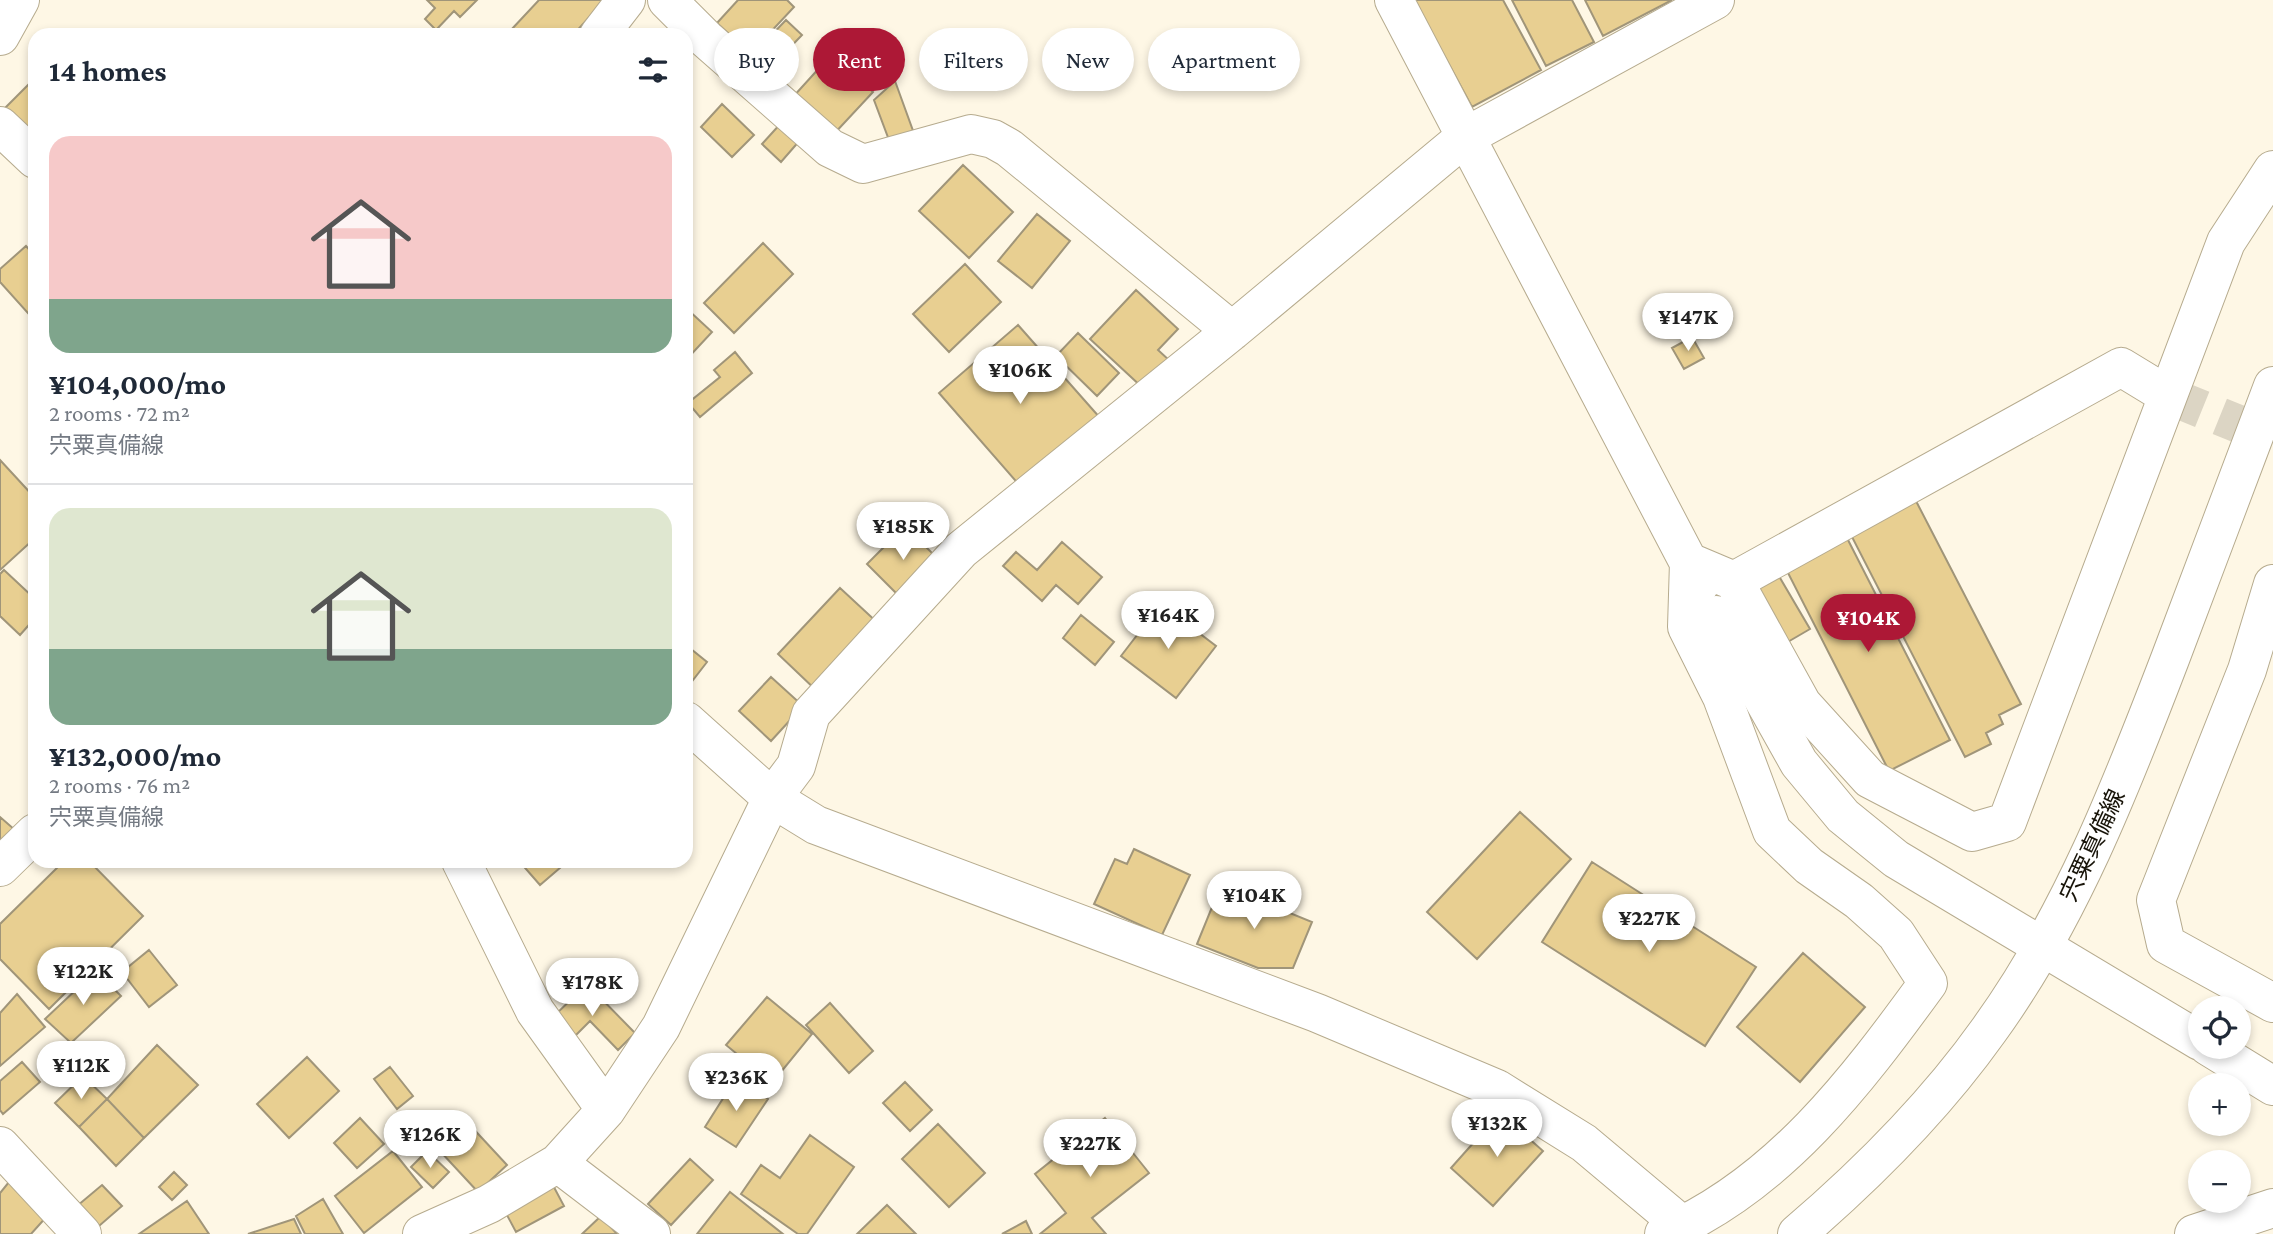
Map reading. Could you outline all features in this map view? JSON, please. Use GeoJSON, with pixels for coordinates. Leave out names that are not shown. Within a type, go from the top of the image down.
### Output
{"type":"FeatureCollection","features":[{"type":"Feature","properties":{"kind":"street"},"geometry":{"type":"LineString","coordinates":[[0,36],[20,0]]}},
{"type":"Feature","properties":{"kind":"street"},"geometry":{"type":"LineString","coordinates":[[604,28],[626,0]]}},
{"type":"Feature","properties":{"kind":"street"},"geometry":{"type":"LineString","coordinates":[[667,0],[706,39],[830,148],[863,164],[971,134],[993,139],[1009,148],[1233,331]]}},
{"type":"Feature","properties":{"kind":"street"},"geometry":{"type":"LineString","coordinates":[[1394,0],[1716,615],[1799,763],[1843,816],[1896,859],[2188,1034]]}},
{"type":"Feature","properties":{"kind":"street"},"geometry":{"type":"LineString","coordinates":[[422,1234],[489,1204],[558,1163],[607,1110],[661,1027],[772,798],[796,766],[811,715],[961,550],[1233,331],[1465,136],[1715,0]]}},
{"type":"Feature","properties":{"kind":"street"},"geometry":{"type":"LineString","coordinates":[[0,127],[28,153]]}},
{"type":"Feature","properties":{"kind":"street"},"geometry":{"type":"LineString","coordinates":[[1689,562],[1734,580],[1802,704],[1870,779],[1972,832],[2007,822],[2226,242],[2273,170]]}},
{"type":"Feature","properties":{"kind":"street"},"geometry":{"type":"LineString","coordinates":[[1734,580],[2121,367],[2167,395]]}},
{"type":"Feature","properties":{"kind":"street","name":"宍粟真備線"},"geometry":{"type":"LineString","coordinates":[[1797,1234],[1847,1191],[1927,1107],[1990,1030],[2042,946],[2097,839],[2134,754],[2273,386]]}},
{"type":"Feature","properties":{"kind":"street"},"geometry":{"type":"LineString","coordinates":[[693,727],[772,798],[816,825],[1317,1013],[1497,1089],[1584,1143],[1673,1230],[1751,1182],[1814,1128],[1872,1059],[1928,983],[1896,934],[1859,901],[1809,866],[1772,831],[1722,697],[1687,627],[1689,562]]}},
{"type":"Feature","properties":{"kind":"street"},"geometry":{"type":"LineString","coordinates":[[2273,584],[2260,670],[2156,900],[2166,944],[2273,1003]]}},
{"type":"Feature","properties":{"kind":"street"},"geometry":{"type":"LineString","coordinates":[[0,867],[28,840]]}},
{"type":"Feature","properties":{"kind":"street"},"geometry":{"type":"LineString","coordinates":[[464,868],[535,1011],[607,1110]]}},
{"type":"Feature","properties":{"kind":"street"},"geometry":{"type":"LineString","coordinates":[[2229,1059],[2273,1086]]}},
{"type":"Feature","properties":{"kind":"street"},"geometry":{"type":"LineString","coordinates":[[3,1157],[82,1234]]}},
{"type":"Feature","properties":{"kind":"street"},"geometry":{"type":"LineString","coordinates":[[558,1163],[651,1234]]}},
{"type":"Feature","properties":{"kind":"street"},"geometry":{"type":"LineString","coordinates":[[2193,1234],[2273,1208]]}},
{"type":"Feature","properties":{"kind":"building"},"geometry":{"type":"Polygon","coordinates":[[[427,0],[477,0],[460,17],[454,11],[438,28],[434,28],[425,19],[435,8],[427,0]]]}},
{"type":"Feature","properties":{"kind":"building"},"geometry":{"type":"Polygon","coordinates":[[[539,0],[605,0],[579,28],[513,28],[539,0]]]}},
{"type":"Feature","properties":{"kind":"building"},"geometry":{"type":"Polygon","coordinates":[[[738,0],[787,0],[794,7],[774,28],[722,28],[717,23],[738,0]]]}},
{"type":"Feature","properties":{"kind":"building"},"geometry":{"type":"Polygon","coordinates":[[[1414,0],[1503,0],[1541,70],[1472,107],[1414,0]]]}},
{"type":"Feature","properties":{"kind":"building"},"geometry":{"type":"Polygon","coordinates":[[[1512,0],[1572,0],[1594,42],[1546,66],[1512,0]]]}},
{"type":"Feature","properties":{"kind":"building"},"geometry":{"type":"Polygon","coordinates":[[[1585,0],[1672,0],[1603,36],[1585,0]]]}},
{"type":"Feature","properties":{"kind":"building"},"geometry":{"type":"Polygon","coordinates":[[[786,20],[795,28],[778,28],[786,20]]]}},
{"type":"Feature","properties":{"kind":"building"},"geometry":{"type":"Polygon","coordinates":[[[813,75],[813,91],[873,92],[832,136],[792,98],[813,75]]]}},
{"type":"Feature","properties":{"kind":"building"},"geometry":{"type":"Polygon","coordinates":[[[28,85],[28,132],[4,109],[28,85]]]}},
{"type":"Feature","properties":{"kind":"building"},"geometry":{"type":"Polygon","coordinates":[[[884,91],[899,91],[916,139],[892,148],[874,100],[884,91]]]}},
{"type":"Feature","properties":{"kind":"building"},"geometry":{"type":"Polygon","coordinates":[[[722,104],[754,135],[732,157],[701,127],[722,104]]]}},
{"type":"Feature","properties":{"kind":"building"},"geometry":{"type":"Polygon","coordinates":[[[782,122],[801,139],[781,162],[762,144],[782,122]]]}},
{"type":"Feature","properties":{"kind":"building"},"geometry":{"type":"Polygon","coordinates":[[[963,165],[1013,212],[969,258],[919,211],[963,165]]]}},
{"type":"Feature","properties":{"kind":"building"},"geometry":{"type":"Polygon","coordinates":[[[1037,214],[1070,241],[1032,288],[998,261],[1037,214]]]}},
{"type":"Feature","properties":{"kind":"building"},"geometry":{"type":"Polygon","coordinates":[[[763,243],[793,274],[734,333],[704,303],[763,243]]]}},
{"type":"Feature","properties":{"kind":"building"},"geometry":{"type":"Polygon","coordinates":[[[26,246],[28,248],[28,313],[0,282],[0,269],[26,246]]]}},
{"type":"Feature","properties":{"kind":"building"},"geometry":{"type":"Polygon","coordinates":[[[965,264],[1001,302],[949,352],[913,314],[965,264]]]}},
{"type":"Feature","properties":{"kind":"building"},"geometry":{"type":"Polygon","coordinates":[[[1136,290],[1178,329],[1158,350],[1170,361],[1144,389],[1090,339],[1136,290]]]}},
{"type":"Feature","properties":{"kind":"building"},"geometry":{"type":"Polygon","coordinates":[[[693,314],[712,332],[693,352],[693,314]]]}},
{"type":"Feature","properties":{"kind":"building"},"geometry":{"type":"Polygon","coordinates":[[[1018,325],[1101,419],[1022,488],[939,393],[1018,325]]]}},
{"type":"Feature","properties":{"kind":"building"},"geometry":{"type":"Polygon","coordinates":[[[1078,333],[1119,373],[1097,396],[1056,356],[1078,333]]]}},
{"type":"Feature","properties":{"kind":"building"},"geometry":{"type":"Polygon","coordinates":[[[1692,337],[1704,358],[1684,369],[1672,348],[1692,337]]]}},
{"type":"Feature","properties":{"kind":"building"},"geometry":{"type":"Polygon","coordinates":[[[735,352],[752,373],[700,417],[693,409],[693,399],[720,377],[714,370],[735,352]]]}},
{"type":"Feature","properties":{"kind":"building"},"geometry":{"type":"Polygon","coordinates":[[[0,460],[28,490],[28,544],[0,570],[0,460]]]}},
{"type":"Feature","properties":{"kind":"building"},"geometry":{"type":"Polygon","coordinates":[[[1916,501],[2021,704],[1999,715],[2003,724],[1986,733],[1991,744],[1965,757],[1851,535],[1916,501]]]}},
{"type":"Feature","properties":{"kind":"building"},"geometry":{"type":"Polygon","coordinates":[[[905,526],[938,559],[900,597],[867,564],[905,526]]]}},
{"type":"Feature","properties":{"kind":"building"},"geometry":{"type":"Polygon","coordinates":[[[1847,538],[1950,740],[1889,771],[1786,569],[1847,538]]]}},
{"type":"Feature","properties":{"kind":"building"},"geometry":{"type":"Polygon","coordinates":[[[1062,542],[1102,577],[1078,604],[1056,585],[1042,601],[1003,566],[1016,552],[1037,570],[1062,542]]]}},
{"type":"Feature","properties":{"kind":"building"},"geometry":{"type":"Polygon","coordinates":[[[4,570],[28,592],[28,626],[20,635],[0,616],[0,574],[4,570]]]}},
{"type":"Feature","properties":{"kind":"building"},"geometry":{"type":"Polygon","coordinates":[[[1776,571],[1810,629],[1786,643],[1752,585],[1776,571]]]}},
{"type":"Feature","properties":{"kind":"building"},"geometry":{"type":"Polygon","coordinates":[[[840,588],[880,625],[818,692],[778,654],[840,588]]]}},
{"type":"Feature","properties":{"kind":"building"},"geometry":{"type":"Polygon","coordinates":[[[1161,604],[1216,646],[1176,698],[1121,656],[1161,604]]]}},
{"type":"Feature","properties":{"kind":"building"},"geometry":{"type":"Polygon","coordinates":[[[1081,615],[1114,642],[1095,665],[1063,638],[1081,615]]]}},
{"type":"Feature","properties":{"kind":"building"},"geometry":{"type":"Polygon","coordinates":[[[693,651],[707,662],[693,680],[693,651]]]}},
{"type":"Feature","properties":{"kind":"building"},"geometry":{"type":"Polygon","coordinates":[[[771,677],[803,706],[771,741],[739,711],[771,677]]]}},
{"type":"Feature","properties":{"kind":"building"},"geometry":{"type":"Polygon","coordinates":[[[1520,812],[1571,859],[1477,959],[1427,912],[1520,812]]]}},
{"type":"Feature","properties":{"kind":"building"},"geometry":{"type":"Polygon","coordinates":[[[0,817],[15,830],[0,846],[0,817]]]}},
{"type":"Feature","properties":{"kind":"building"},"geometry":{"type":"Polygon","coordinates":[[[1134,849],[1190,875],[1162,935],[1094,904],[1115,859],[1127,864],[1134,849]]]}},
{"type":"Feature","properties":{"kind":"building"},"geometry":{"type":"Polygon","coordinates":[[[1592,862],[1756,967],[1705,1046],[1542,942],[1592,862]]]}},
{"type":"Feature","properties":{"kind":"building"},"geometry":{"type":"Polygon","coordinates":[[[57,868],[96,868],[143,916],[49,1009],[0,959],[0,924],[57,868]]]}},
{"type":"Feature","properties":{"kind":"building"},"geometry":{"type":"Polygon","coordinates":[[[525,868],[560,868],[540,885],[525,868]]]}},
{"type":"Feature","properties":{"kind":"building"},"geometry":{"type":"Polygon","coordinates":[[[1221,885],[1312,922],[1293,968],[1258,968],[1197,944],[1221,885]]]}},
{"type":"Feature","properties":{"kind":"building"},"geometry":{"type":"Polygon","coordinates":[[[149,950],[177,985],[149,1007],[122,972],[149,950]]]}},
{"type":"Feature","properties":{"kind":"building"},"geometry":{"type":"Polygon","coordinates":[[[1803,953],[1865,1007],[1800,1082],[1737,1027],[1803,953]]]}},
{"type":"Feature","properties":{"kind":"building"},"geometry":{"type":"Polygon","coordinates":[[[96,971],[121,996],[71,1043],[45,1019],[96,971]]]}},
{"type":"Feature","properties":{"kind":"building"},"geometry":{"type":"Polygon","coordinates":[[[587,984],[635,1033],[618,1050],[590,1021],[571,1040],[551,1019],[587,984]]]}},
{"type":"Feature","properties":{"kind":"building"},"geometry":{"type":"Polygon","coordinates":[[[17,994],[45,1027],[0,1066],[0,1013],[17,994]]]}},
{"type":"Feature","properties":{"kind":"building"},"geometry":{"type":"Polygon","coordinates":[[[767,997],[812,1034],[772,1083],[726,1045],[767,997]]]}},
{"type":"Feature","properties":{"kind":"building"},"geometry":{"type":"Polygon","coordinates":[[[830,1003],[873,1051],[849,1073],[806,1025],[830,1003]]]}},
{"type":"Feature","properties":{"kind":"building"},"geometry":{"type":"Polygon","coordinates":[[[157,1045],[198,1085],[144,1138],[107,1099],[157,1045]]]}},
{"type":"Feature","properties":{"kind":"building"},"geometry":{"type":"Polygon","coordinates":[[[307,1057],[339,1091],[289,1138],[257,1104],[307,1057]]]}},
{"type":"Feature","properties":{"kind":"building"},"geometry":{"type":"Polygon","coordinates":[[[22,1062],[40,1082],[3,1114],[0,1110],[0,1081],[22,1062]]]}},
{"type":"Feature","properties":{"kind":"building"},"geometry":{"type":"Polygon","coordinates":[[[390,1067],[413,1096],[397,1109],[374,1079],[390,1067]]]}},
{"type":"Feature","properties":{"kind":"building"},"geometry":{"type":"Polygon","coordinates":[[[83,1076],[107,1099],[79,1127],[55,1103],[83,1076]]]}},
{"type":"Feature","properties":{"kind":"building"},"geometry":{"type":"Polygon","coordinates":[[[736,1078],[768,1099],[736,1147],[705,1127],[736,1078]]]}},
{"type":"Feature","properties":{"kind":"building"},"geometry":{"type":"Polygon","coordinates":[[[905,1082],[932,1110],[910,1131],[883,1103],[905,1082]]]}},
{"type":"Feature","properties":{"kind":"building"},"geometry":{"type":"Polygon","coordinates":[[[107,1099],[144,1138],[116,1166],[79,1127],[107,1099]]]}},
{"type":"Feature","properties":{"kind":"building"},"geometry":{"type":"Polygon","coordinates":[[[1500,1113],[1543,1151],[1493,1206],[1451,1168],[1500,1113]]]}},
{"type":"Feature","properties":{"kind":"building"},"geometry":{"type":"Polygon","coordinates":[[[360,1118],[384,1144],[357,1168],[334,1143],[360,1118]]]}},
{"type":"Feature","properties":{"kind":"building"},"geometry":{"type":"Polygon","coordinates":[[[1105,1118],[1149,1173],[1092,1218],[1106,1234],[1040,1234],[1066,1213],[1035,1174],[1105,1118]]]}},
{"type":"Feature","properties":{"kind":"building"},"geometry":{"type":"Polygon","coordinates":[[[468,1123],[507,1165],[478,1192],[439,1150],[468,1123]]]}},
{"type":"Feature","properties":{"kind":"building"},"geometry":{"type":"Polygon","coordinates":[[[938,1124],[985,1173],[949,1207],[902,1159],[938,1124]]]}},
{"type":"Feature","properties":{"kind":"building"},"geometry":{"type":"Polygon","coordinates":[[[810,1135],[854,1167],[807,1234],[798,1234],[741,1194],[761,1165],[780,1178],[810,1135]]]}},
{"type":"Feature","properties":{"kind":"building"},"geometry":{"type":"Polygon","coordinates":[[[393,1151],[422,1187],[364,1233],[335,1196],[393,1151]]]}},
{"type":"Feature","properties":{"kind":"building"},"geometry":{"type":"Polygon","coordinates":[[[427,1151],[449,1172],[433,1188],[411,1167],[427,1151]]]}},
{"type":"Feature","properties":{"kind":"building"},"geometry":{"type":"Polygon","coordinates":[[[690,1159],[713,1180],[671,1225],[648,1204],[690,1159]]]}},
{"type":"Feature","properties":{"kind":"building"},"geometry":{"type":"Polygon","coordinates":[[[174,1172],[187,1185],[172,1200],[159,1187],[174,1172]]]}},
{"type":"Feature","properties":{"kind":"building"},"geometry":{"type":"Polygon","coordinates":[[[548,1176],[564,1206],[516,1232],[500,1202],[548,1176]]]}},
{"type":"Feature","properties":{"kind":"building"},"geometry":{"type":"Polygon","coordinates":[[[9,1182],[48,1215],[31,1234],[0,1234],[0,1193],[9,1182]]]}},
{"type":"Feature","properties":{"kind":"building"},"geometry":{"type":"Polygon","coordinates":[[[102,1185],[122,1206],[99,1226],[77,1206],[102,1185]]]}},
{"type":"Feature","properties":{"kind":"building"},"geometry":{"type":"Polygon","coordinates":[[[730,1192],[783,1234],[697,1234],[730,1192]]]}},
{"type":"Feature","properties":{"kind":"building"},"geometry":{"type":"Polygon","coordinates":[[[323,1199],[343,1234],[305,1234],[296,1216],[323,1199]]]}},
{"type":"Feature","properties":{"kind":"building"},"geometry":{"type":"Polygon","coordinates":[[[187,1201],[209,1234],[139,1234],[187,1201]]]}},
{"type":"Feature","properties":{"kind":"building"},"geometry":{"type":"Polygon","coordinates":[[[887,1205],[916,1234],[857,1234],[887,1205]]]}},
{"type":"Feature","properties":{"kind":"building"},"geometry":{"type":"Polygon","coordinates":[[[601,1216],[617,1234],[582,1234],[601,1216]]]}},
{"type":"Feature","properties":{"kind":"building"},"geometry":{"type":"Polygon","coordinates":[[[294,1219],[301,1234],[248,1234],[294,1219]]]}},
{"type":"Feature","properties":{"kind":"building"},"geometry":{"type":"Polygon","coordinates":[[[1026,1221],[1032,1234],[1002,1234],[1026,1221]]]}},
{"type":"Feature","properties":{"kind":"tunnel"},"geometry":{"type":"LineString","coordinates":[[2167,395],[2273,438]]}}]}
